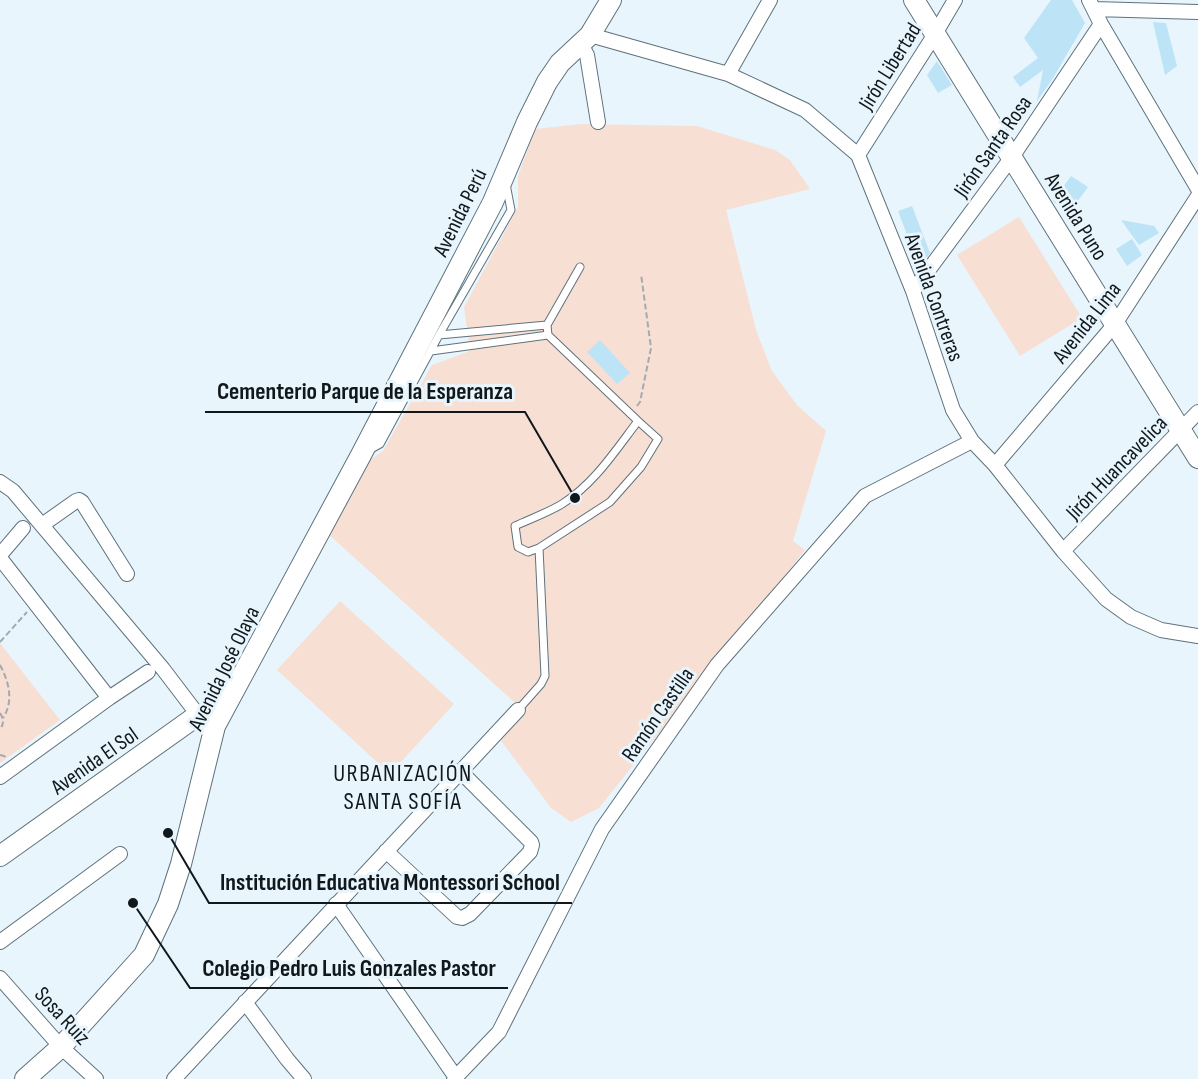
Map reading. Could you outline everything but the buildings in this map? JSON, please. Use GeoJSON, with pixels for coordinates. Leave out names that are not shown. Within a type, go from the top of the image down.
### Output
{"type":"FeatureCollection","features":[{"type":"Feature","properties":{"kind":"main road","name":"Avenida Perú"},"geometry":{"type":"LineString","coordinates":[[361,455],[493,202],[547,82],[560,63],[585,40],[611,0]]}},
{"type":"Feature","properties":{"kind":"main road","name":"Avenida Puno"},"geometry":{"type":"LineString","coordinates":[[914,0],[1198,458]]}},
{"type":"Feature","properties":{"kind":"main road","name":"Avenida José Olaya"},"geometry":{"type":"LineString","coordinates":[[25,1079],[61,1047],[144,955],[168,904],[182,864],[215,726],[361,455]]}},
{"type":"Feature","properties":{"kind":"main road"},"geometry":{"type":"LineString","coordinates":[[198,715],[215,726]]}},
{"type":"Feature","properties":{"kind":"main road","name":"Avenida El Sol"},"geometry":{"type":"LineString","coordinates":[[0,856],[198,715]]}},
{"type":"Feature","properties":{"kind":"street"},"geometry":{"type":"LineString","coordinates":[[728,74],[770,0]]}},
{"type":"Feature","properties":{"kind":"street","name":"Jirón Libertad"},"geometry":{"type":"LineString","coordinates":[[858,155],[955,0]]}},
{"type":"Feature","properties":{"kind":"street"},"geometry":{"type":"LineString","coordinates":[[1198,12],[1092,4],[1101,24],[1198,189]]}},
{"type":"Feature","properties":{"kind":"street","name":"Jirón Santa Rosa"},"geometry":{"type":"LineString","coordinates":[[913,291],[1012,157],[1101,24]]}},
{"type":"Feature","properties":{"kind":"street","name":"Avenida Contreras"},"geometry":{"type":"LineString","coordinates":[[585,40],[728,74],[806,110],[858,155],[913,291],[953,410],[972,441],[995,465],[1063,551],[1106,599],[1131,617],[1161,630],[1198,636]]}},
{"type":"Feature","properties":{"kind":"street"},"geometry":{"type":"LineString","coordinates":[[585,40],[598,122]]}},
{"type":"Feature","properties":{"kind":"street","name":"Avenida Lima"},"geometry":{"type":"LineString","coordinates":[[995,465],[1115,324],[1198,195]]}},
{"type":"Feature","properties":{"kind":"street","name":"Jirón Huancavelica"},"geometry":{"type":"LineString","coordinates":[[1063,551],[1198,412]]}},
{"type":"Feature","properties":{"kind":"street","name":"Ramón Castilla"},"geometry":{"type":"LineString","coordinates":[[456,1078],[499,1032],[602,830],[717,665],[866,496],[972,441]]}},
{"type":"Feature","properties":{"kind":"street"},"geometry":{"type":"LineString","coordinates":[[0,482],[14,490],[164,669],[198,715]]}},
{"type":"Feature","properties":{"kind":"street"},"geometry":{"type":"LineString","coordinates":[[42,525],[79,500],[127,574]]}},
{"type":"Feature","properties":{"kind":"street"},"geometry":{"type":"LineString","coordinates":[[23,528],[0,556],[109,698]]}},
{"type":"Feature","properties":{"kind":"street"},"geometry":{"type":"LineString","coordinates":[[0,777],[148,672]]}},
{"type":"Feature","properties":{"kind":"street"},"geometry":{"type":"LineString","coordinates":[[174,1079],[518,710]]}},
{"type":"Feature","properties":{"kind":"street"},"geometry":{"type":"LineString","coordinates":[[386,851],[457,917],[462,918],[470,914],[530,852],[531,842],[460,771]]}},
{"type":"Feature","properties":{"kind":"street"},"geometry":{"type":"LineString","coordinates":[[0,942],[120,854]]}},
{"type":"Feature","properties":{"kind":"street"},"geometry":{"type":"LineString","coordinates":[[336,904],[456,1078]]}},
{"type":"Feature","properties":{"kind":"street","name":"Sosa Ruiz"},"geometry":{"type":"LineString","coordinates":[[0,978],[61,1047],[96,1079]]}},
{"type":"Feature","properties":{"kind":"street"},"geometry":{"type":"LineString","coordinates":[[245,1002],[304,1079]]}},
{"type":"Feature","properties":{"kind":"lane"},"geometry":{"type":"LineString","coordinates":[[361,455],[380,444],[511,210],[504,176]]}},
{"type":"Feature","properties":{"kind":"lane"},"geometry":{"type":"LineString","coordinates":[[580,267],[547,325],[548,335],[658,439],[641,467],[610,501],[539,548],[528,552],[518,547],[515,526],[561,504],[587,485],[638,421]]}},
{"type":"Feature","properties":{"kind":"lane"},"geometry":{"type":"LineString","coordinates":[[440,335],[547,325]]}},
{"type":"Feature","properties":{"kind":"lane"},"geometry":{"type":"LineString","coordinates":[[431,351],[548,335]]}},
{"type":"Feature","properties":{"kind":"lane"},"geometry":{"type":"LineString","coordinates":[[518,710],[541,684],[545,676],[539,548]]}},
{"type":"Feature","properties":{"kind":"path"},"geometry":{"type":"LineString","coordinates":[[630,413],[640,402],[651,348],[641,274]]}},
{"type":"Feature","properties":{"kind":"path"},"geometry":{"type":"LineString","coordinates":[[0,642],[35,603]]}},
{"type":"Feature","properties":{"kind":"path"},"geometry":{"type":"LineString","coordinates":[[0,665],[5,674],[10,701],[0,729]]}},
{"type":"Feature","properties":{"kind":"path"},"geometry":{"type":"LineString","coordinates":[[0,713],[3,718]]}},
{"type":"Feature","properties":{"kind":"shaded area"},"geometry":{"type":"Polygon","coordinates":[[[581,124],[697,126],[775,150],[790,160],[810,189],[726,210],[756,330],[772,371],[797,405],[826,431],[793,541],[805,550],[599,808],[571,822],[551,808],[499,738],[524,711],[326,532],[364,464],[383,451],[432,365],[470,351],[464,307],[518,207],[518,176],[535,129],[581,124]]]}},
{"type":"Feature","properties":{"kind":"shaded area"},"geometry":{"type":"Polygon","coordinates":[[[1019,217],[1082,318],[1020,356],[957,255],[1019,217]]]}},
{"type":"Feature","properties":{"kind":"shaded area"},"geometry":{"type":"Polygon","coordinates":[[[340,601],[454,704],[390,774],[277,670],[340,601]]]}},
{"type":"Feature","properties":{"kind":"shaded area"},"geometry":{"type":"Polygon","coordinates":[[[0,643],[60,720],[0,763],[0,643]]]}},
{"type":"Feature","properties":{"kind":"place","name":"Cementerio Parque de la Esperanza"},"geometry":{"type":"Point","coordinates":[575,498]}},
{"type":"Feature","properties":{"kind":"place","name":"Institución Educativa Montessori School"},"geometry":{"type":"Point","coordinates":[168,833]}},
{"type":"Feature","properties":{"kind":"place","name":"Colegio Pedro Luis Gonzales Pastor"},"geometry":{"type":"Point","coordinates":[133,903]}},
{"type":"Feature","properties":{"kind":"district","name":"URBANIZACIÓN SANTA SOFÍA"},"geometry":{"type":"Point","coordinates":[403,787]}}]}
